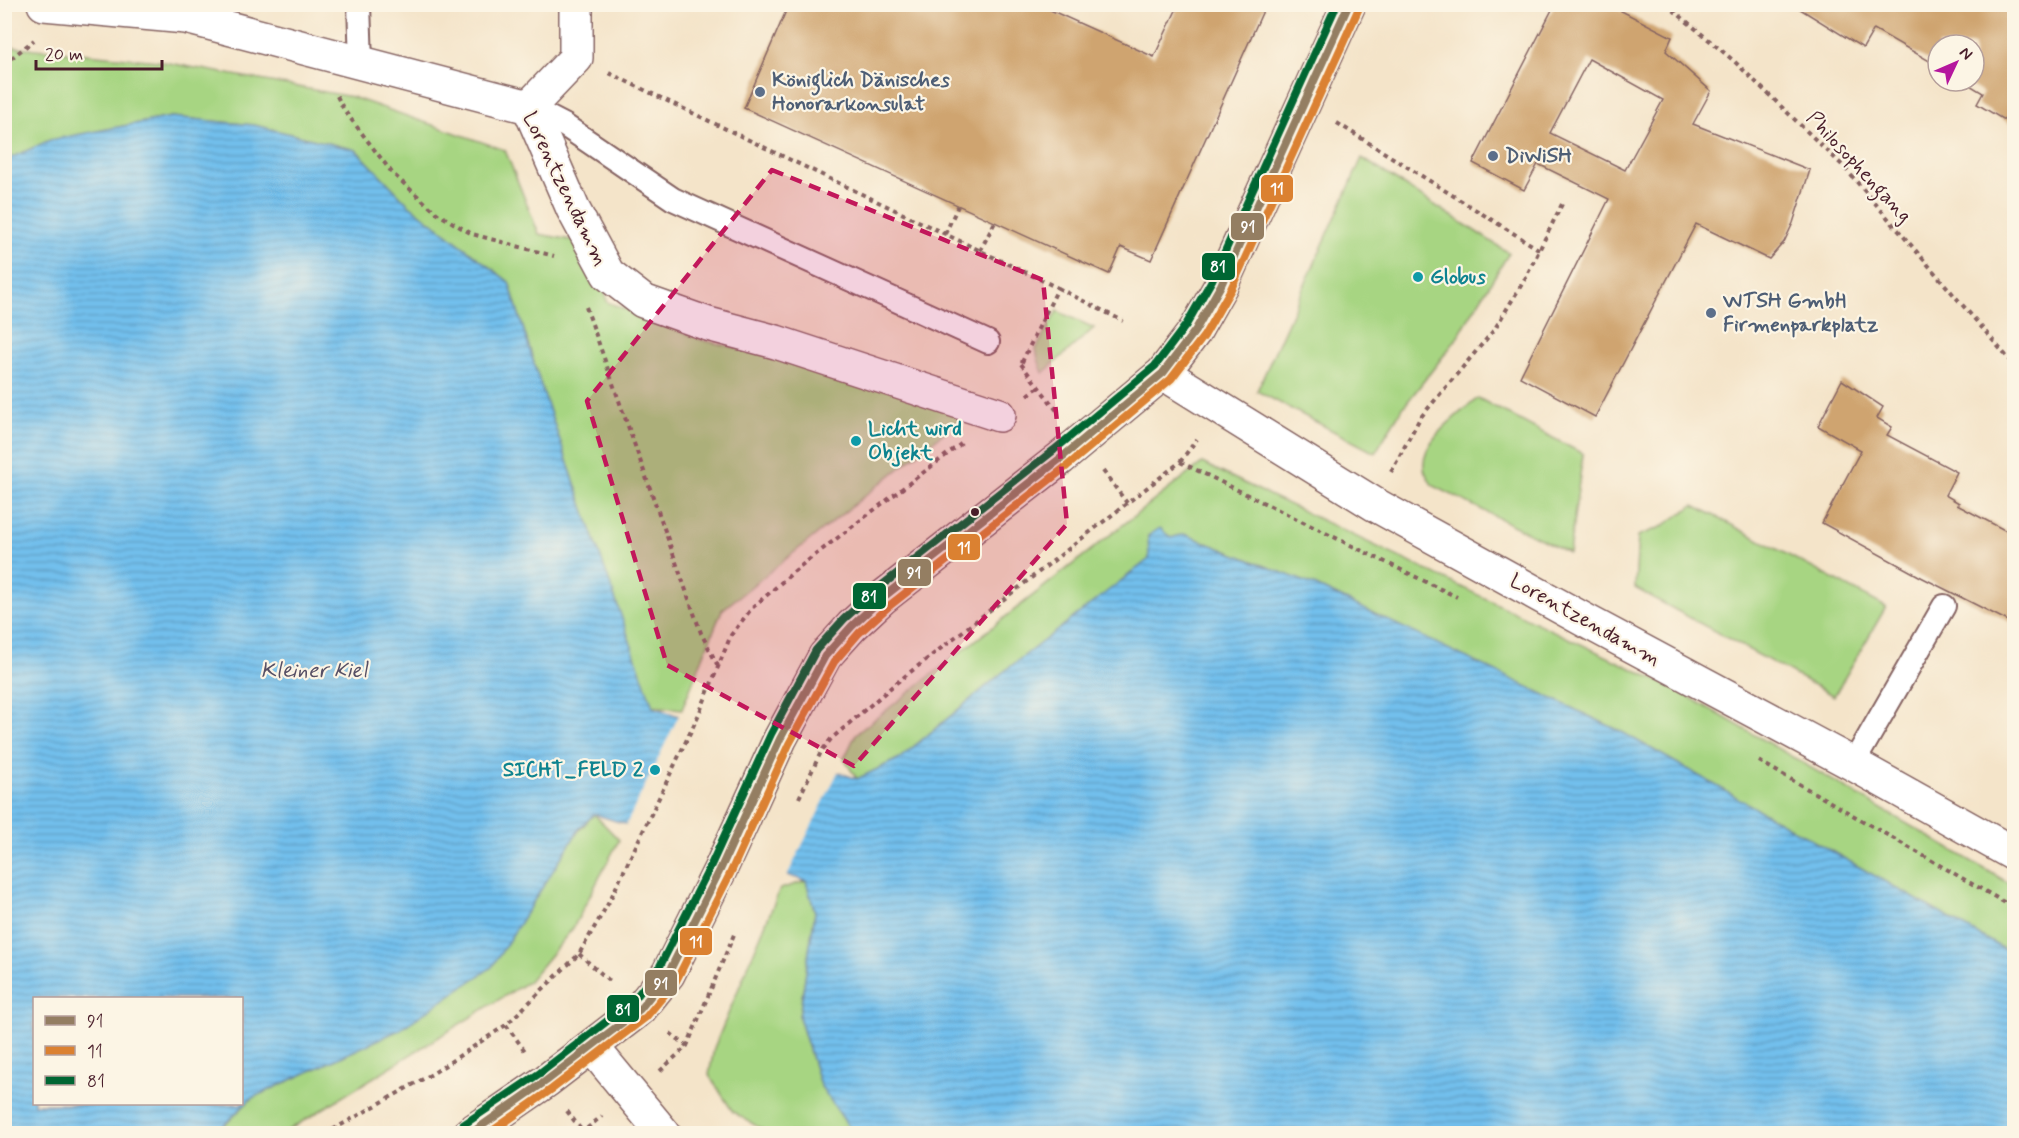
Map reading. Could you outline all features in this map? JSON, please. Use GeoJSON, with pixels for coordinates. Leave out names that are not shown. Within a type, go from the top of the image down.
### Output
{"type":"FeatureCollection","features":[{"type":"Feature","properties":{"kind":"street","name":"Lorentzendamm"},"geometry":{"type":"LineString","coordinates":[[44,4],[188,11],[361,63],[529,106],[573,209],[608,274],[643,301],[708,324],[776,342],[999,415]]}},
{"type":"Feature","properties":{"kind":"street"},"geometry":{"type":"LineString","coordinates":[[529,106],[576,58],[576,4]]}},
{"type":"Feature","properties":{"kind":"street"},"geometry":{"type":"LineString","coordinates":[[469,1134],[592,1047],[640,1009],[668,974],[720,870],[780,739],[825,656],[852,626],[882,598],[1061,458],[1163,373],[1195,331],[1221,285],[1349,4]]}},
{"type":"Feature","properties":{"kind":"street","name":"Lorentzendamm"},"geometry":{"type":"LineString","coordinates":[[1163,373],[1374,504],[2014,854]]}},
{"type":"Feature","properties":{"kind":"street"},"geometry":{"type":"LineString","coordinates":[[592,1047],[664,1134]]}},
{"type":"Feature","properties":{"kind":"lane"},"geometry":{"type":"LineString","coordinates":[[359,4],[361,63]]}},
{"type":"Feature","properties":{"kind":"lane"},"geometry":{"type":"LineString","coordinates":[[529,106],[564,125],[674,200],[988,342]]}},
{"type":"Feature","properties":{"kind":"lane"},"geometry":{"type":"LineString","coordinates":[[1853,764],[1944,606]]}},
{"type":"Feature","properties":{"kind":"path","name":"Philosophengang"},"geometry":{"type":"LineString","coordinates":[[1666,4],[1734,61],[1844,167],[2014,365]]}},
{"type":"Feature","properties":{"kind":"path"},"geometry":{"type":"LineString","coordinates":[[4,64],[35,39]]}},
{"type":"Feature","properties":{"kind":"path"},"geometry":{"type":"LineString","coordinates":[[576,58],[1123,321]]}},
{"type":"Feature","properties":{"kind":"path"},"geometry":{"type":"LineString","coordinates":[[335,92],[344,110],[393,174],[438,214],[472,234],[559,257]]}},
{"type":"Feature","properties":{"kind":"path"},"geometry":{"type":"LineString","coordinates":[[1304,104],[1540,250]]}},
{"type":"Feature","properties":{"kind":"path"},"geometry":{"type":"LineString","coordinates":[[1374,504],[1420,418],[1494,330],[1525,279],[1563,202]]}},
{"type":"Feature","properties":{"kind":"path"},"geometry":{"type":"LineString","coordinates":[[945,234],[958,206]]}},
{"type":"Feature","properties":{"kind":"path"},"geometry":{"type":"LineString","coordinates":[[980,251],[995,222]]}},
{"type":"Feature","properties":{"kind":"path"},"geometry":{"type":"LineString","coordinates":[[1021,364],[1058,288]]}},
{"type":"Feature","properties":{"kind":"path"},"geometry":{"type":"LineString","coordinates":[[585,303],[701,633],[719,667]]}},
{"type":"Feature","properties":{"kind":"path"},"geometry":{"type":"LineString","coordinates":[[1040,386],[1055,408]]}},
{"type":"Feature","properties":{"kind":"path"},"geometry":{"type":"LineString","coordinates":[[822,752],[831,739],[895,684],[1180,462],[1222,408]]}},
{"type":"Feature","properties":{"kind":"path"},"geometry":{"type":"LineString","coordinates":[[325,1134],[432,1074],[506,1025],[579,954],[609,902],[699,714],[731,636],[752,608],[798,568],[999,415]]}},
{"type":"Feature","properties":{"kind":"path"},"geometry":{"type":"LineString","coordinates":[[1180,462],[1464,601]]}},
{"type":"Feature","properties":{"kind":"path"},"geometry":{"type":"LineString","coordinates":[[1110,480],[1127,503]]}},
{"type":"Feature","properties":{"kind":"path"},"geometry":{"type":"LineString","coordinates":[[1750,756],[2014,908]]}},
{"type":"Feature","properties":{"kind":"path"},"geometry":{"type":"LineString","coordinates":[[670,1063],[687,1046],[738,926]]}},
{"type":"Feature","properties":{"kind":"path"},"geometry":{"type":"LineString","coordinates":[[580,1134],[602,1117]]}},
{"type":"Feature","properties":{"kind":"highlighted area"},"geometry":{"type":"Polygon","coordinates":[[[772,170],[1043,280],[1067,524],[854,766],[667,665],[587,401],[772,170]]]}},
{"type":"Feature","properties":{"kind":"green space"},"geometry":{"type":"Polygon","coordinates":[[[4,46],[158,61],[352,97],[505,150],[539,234],[597,245],[607,302],[702,340],[772,356],[971,411],[722,610],[682,709],[652,706],[541,386],[509,282],[408,204],[356,150],[254,125],[171,117],[50,140],[5,161],[4,46]]]}},
{"type":"Feature","properties":{"kind":"green space"},"geometry":{"type":"Polygon","coordinates":[[[1362,158],[1509,253],[1455,341],[1402,409],[1375,453],[1257,391],[1362,158]]]}},
{"type":"Feature","properties":{"kind":"green space"},"geometry":{"type":"Polygon","coordinates":[[[1057,311],[1094,328],[1043,373],[1036,349],[1057,311]]]}},
{"type":"Feature","properties":{"kind":"green space"},"geometry":{"type":"Polygon","coordinates":[[[1478,398],[1583,454],[1569,553],[1432,485],[1425,472],[1424,461],[1427,450],[1441,430],[1478,398]]]}},
{"type":"Feature","properties":{"kind":"green space"},"geometry":{"type":"Polygon","coordinates":[[[1202,463],[1679,691],[2014,886],[2014,955],[1620,731],[1316,586],[1184,534],[1171,538],[1148,536],[1150,559],[1002,673],[900,758],[857,779],[844,759],[856,734],[1202,463]]]}},
{"type":"Feature","properties":{"kind":"green space"},"geometry":{"type":"Polygon","coordinates":[[[1694,505],[1886,607],[1834,696],[1635,588],[1638,536],[1661,527],[1694,505]]]}},
{"type":"Feature","properties":{"kind":"green space"},"geometry":{"type":"Polygon","coordinates":[[[594,814],[619,840],[573,928],[529,981],[284,1133],[216,1134],[252,1098],[399,1030],[594,814]]]}},
{"type":"Feature","properties":{"kind":"green space"},"geometry":{"type":"Polygon","coordinates":[[[806,881],[815,912],[799,1017],[820,1085],[853,1133],[768,1133],[733,1112],[709,1075],[714,1048],[780,889],[806,881]]]}},
{"type":"Feature","properties":{"kind":"water","name":"Kleiner Kiel"},"geometry":{"type":"Polygon","coordinates":[[[171,117],[254,125],[356,150],[408,204],[509,282],[541,386],[653,707],[857,779],[900,758],[1002,673],[1149,559],[1148,536],[1160,528],[1171,538],[1184,534],[1316,586],[1620,731],[2014,955],[2014,1133],[853,1133],[820,1085],[799,1017],[815,912],[806,881],[594,814],[580,828],[492,967],[399,1030],[252,1098],[216,1133],[5,1133],[4,161],[50,140],[171,117]]]}},
{"type":"Feature","properties":{"kind":"pier"},"geometry":{"type":"Polygon","coordinates":[[[680,713],[839,770],[786,878],[625,827],[680,713]]]}},
{"type":"Feature","properties":{"kind":"building"},"geometry":{"type":"Polygon","coordinates":[[[789,4],[1037,4],[1154,57],[1179,4],[1266,4],[1151,260],[1121,247],[1109,274],[744,108],[789,4]]]}},
{"type":"Feature","properties":{"kind":"building"},"geometry":{"type":"Polygon","coordinates":[[[1555,4],[1608,4],[1672,37],[1666,51],[1711,91],[1693,124],[1810,170],[1793,223],[1784,242],[1769,259],[1696,224],[1595,417],[1520,377],[1609,199],[1538,164],[1524,190],[1473,163],[1555,4]],[[1589,59],[1550,133],[1625,170],[1663,100],[1589,59]]]}},
{"type":"Feature","properties":{"kind":"building"},"geometry":{"type":"Polygon","coordinates":[[[1792,4],[2014,4],[2014,126],[1977,104],[1983,93],[1986,93],[1986,33],[1926,33],[1926,59],[1874,29],[1863,48],[1792,4]]]}},
{"type":"Feature","properties":{"kind":"building"},"geometry":{"type":"Polygon","coordinates":[[[1842,380],[1883,407],[1877,418],[1892,427],[1887,435],[1957,472],[1945,495],[1959,503],[1957,505],[2014,535],[2014,624],[1822,523],[1861,450],[1818,426],[1842,380]]]}},
{"type":"Feature","properties":{"kind":"transit line","name":"81"},"geometry":{"type":"LineString","coordinates":[[463,1125],[540,1073],[633,1001],[659,968],[711,865],[771,734],[816,650],[844,619],[876,590],[1054,450],[1155,366],[1186,325],[1212,280],[1337,4]]}},
{"type":"Feature","properties":{"kind":"transit line","name":"91"},"geometry":{"type":"LineString","coordinates":[[470,1134],[546,1081],[640,1009],[668,974],[720,870],[780,739],[825,656],[852,626],[882,598],[1061,458],[1163,373],[1195,331],[1221,285],[1349,4]]}},
{"type":"Feature","properties":{"kind":"transit line","name":"11"},"geometry":{"type":"LineString","coordinates":[[488,1134],[552,1089],[646,1017],[676,981],[730,874],[789,744],[834,662],[859,633],[889,606],[1067,466],[1171,379],[1204,336],[1231,289],[1359,8]]}},
{"type":"Feature","properties":{"kind":"place","name":"Königlich Dänisches Honorarkonsulat"},"geometry":{"type":"Point","coordinates":[760,92]}},
{"type":"Feature","properties":{"kind":"place","name":"DiWiSH"},"geometry":{"type":"Point","coordinates":[1493,156]}},
{"type":"Feature","properties":{"kind":"place","name":"Globus"},"geometry":{"type":"Point","coordinates":[1418,277]}},
{"type":"Feature","properties":{"kind":"place","name":"WTSH GmbH Firmenparkplatz"},"geometry":{"type":"Point","coordinates":[1711,313]}},
{"type":"Feature","properties":{"kind":"place","name":"Licht wird Objekt"},"geometry":{"type":"Point","coordinates":[856,441]}},
{"type":"Feature","properties":{"kind":"place","name":"SICHT_FELD 2"},"geometry":{"type":"Point","coordinates":[655,770]}}]}
